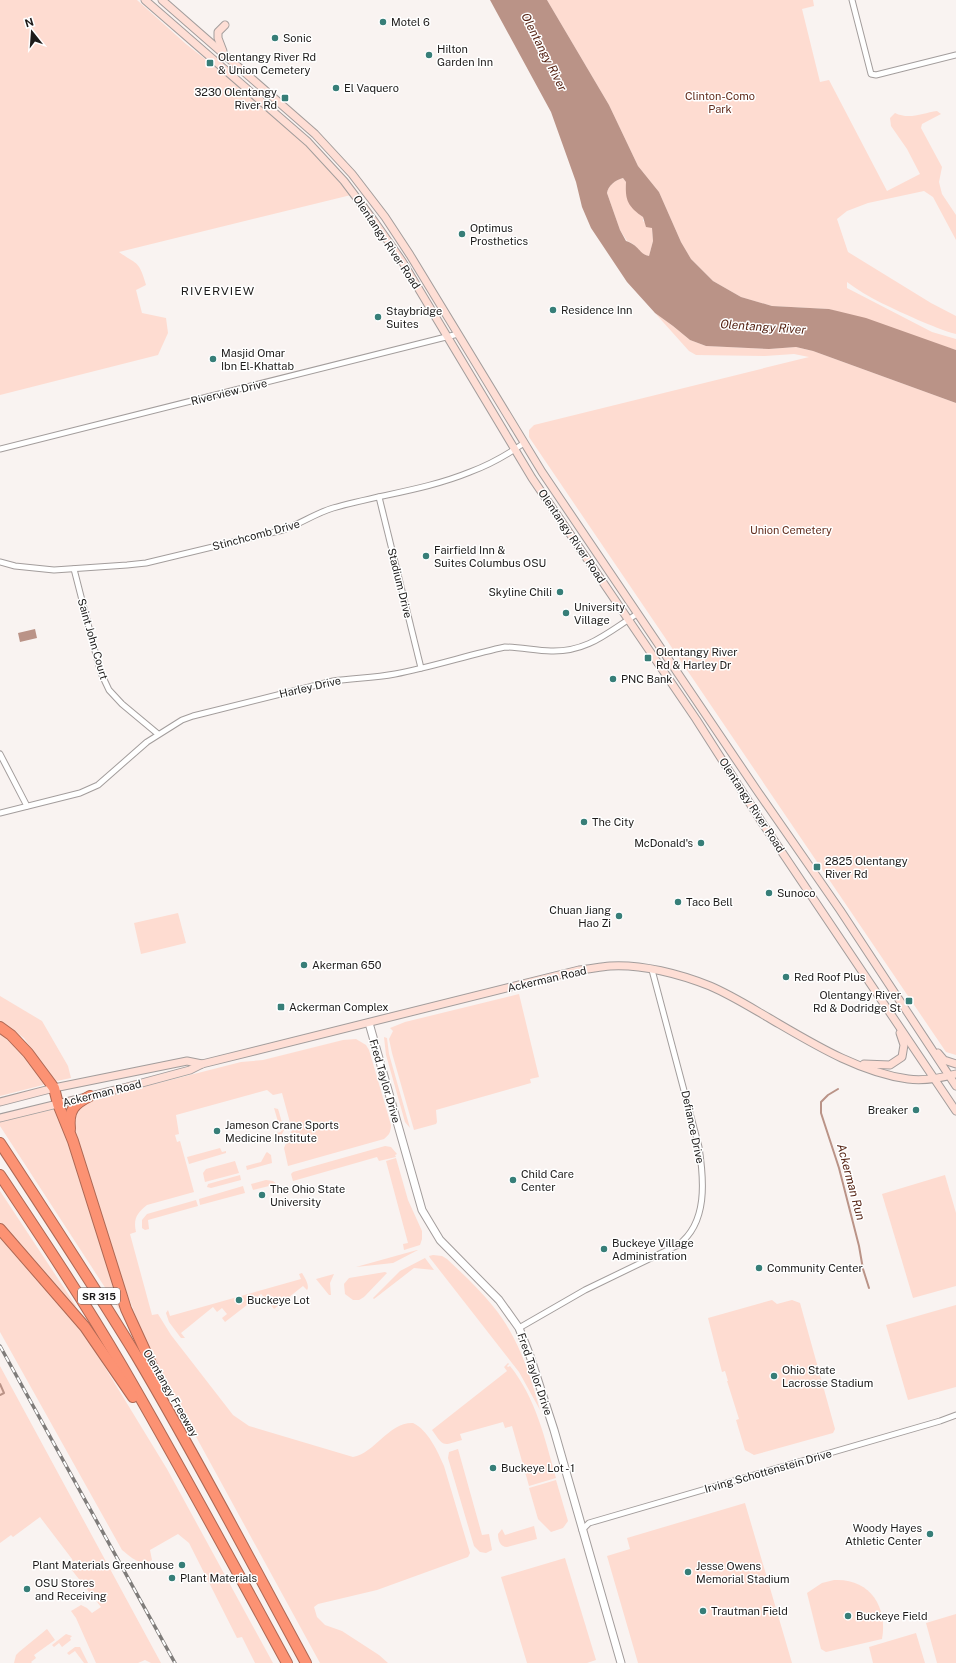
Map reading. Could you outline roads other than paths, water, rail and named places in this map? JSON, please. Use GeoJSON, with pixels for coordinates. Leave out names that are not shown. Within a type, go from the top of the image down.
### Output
{"type":"FeatureCollection","features":[{"type":"Feature","properties":{"kind":"highway"},"geometry":{"type":"LineString","coordinates":[[0,1027],[11,1035],[28,1053],[54,1088],[58,1104],[73,1141],[126,1309],[192,1454]]}},
{"type":"Feature","properties":{"kind":"highway"},"geometry":{"type":"LineString","coordinates":[[73,1141],[70,1127],[70,1114],[74,1107],[90,1096]]}},
{"type":"Feature","properties":{"kind":"highway","name":"Olentangy Freeway"},"geometry":{"type":"LineString","coordinates":[[0,1144],[80,1264],[136,1356],[192,1454],[306,1663]]}},
{"type":"Feature","properties":{"kind":"highway","name":"SR 315"},"geometry":{"type":"LineString","coordinates":[[0,1175],[57,1260],[122,1365],[287,1663]]}},
{"type":"Feature","properties":{"kind":"highway"},"geometry":{"type":"LineString","coordinates":[[0,1229],[85,1327],[177,1462]]}},
{"type":"Feature","properties":{"kind":"main road","name":"Olentangy River Road"},"geometry":{"type":"LineString","coordinates":[[145,0],[308,142],[325,159],[358,198],[391,244],[532,478],[700,726],[763,824],[956,1111]]}},
{"type":"Feature","properties":{"kind":"main road","name":"Olentangy River Road"},"geometry":{"type":"LineString","coordinates":[[162,0],[315,134],[352,174],[385,217],[404,245],[542,472],[637,614],[840,910],[929,1046],[952,1075],[956,1086]]}},
{"type":"Feature","properties":{"kind":"main road"},"geometry":{"type":"LineString","coordinates":[[224,25],[218,32],[218,38],[220,46],[228,58]]}},
{"type":"Feature","properties":{"kind":"main road","name":"Ackerman Road"},"geometry":{"type":"LineString","coordinates":[[0,1118],[190,1070],[202,1064],[579,970],[621,966],[652,970],[683,977],[710,986],[732,996],[836,1055],[885,1074],[909,1079],[933,1078],[952,1075]]}},
{"type":"Feature","properties":{"kind":"main road"},"geometry":{"type":"LineString","coordinates":[[856,1063],[890,1064],[902,1057],[904,1045],[895,1019]]}},
{"type":"Feature","properties":{"kind":"main road"},"geometry":{"type":"LineString","coordinates":[[929,1046],[944,1060],[956,1064]]}},
{"type":"Feature","properties":{"kind":"main road","name":"Ackerman Road"},"geometry":{"type":"LineString","coordinates":[[0,1102],[54,1088],[187,1061],[202,1064]]}},
{"type":"Feature","properties":{"kind":"street"},"geometry":{"type":"LineString","coordinates":[[852,0],[871,74],[876,75],[956,55]]}},
{"type":"Feature","properties":{"kind":"street","name":"Riverview Drive"},"geometry":{"type":"LineString","coordinates":[[0,449],[458,334]]}},
{"type":"Feature","properties":{"kind":"street","name":"Stinchcomb Drive"},"geometry":{"type":"LineString","coordinates":[[0,562],[15,566],[41,569],[74,569],[152,562],[283,530],[302,523],[333,508],[440,482],[487,465],[524,443]]}},
{"type":"Feature","properties":{"kind":"street","name":"Stadium Drive"},"geometry":{"type":"LineString","coordinates":[[379,497],[421,668]]}},
{"type":"Feature","properties":{"kind":"street","name":"Saint John Court"},"geometry":{"type":"LineString","coordinates":[[74,569],[101,673],[108,690],[122,704],[158,734]]}},
{"type":"Feature","properties":{"kind":"street","name":"Harley Drive"},"geometry":{"type":"LineString","coordinates":[[0,813],[80,793],[98,785],[108,778],[135,751],[158,734],[182,720],[203,713],[334,681],[354,678],[373,678],[394,674],[505,648],[517,647],[550,651],[574,649],[599,639],[637,614]]}},
{"type":"Feature","properties":{"kind":"street"},"geometry":{"type":"LineString","coordinates":[[0,754],[27,806]]}},
{"type":"Feature","properties":{"kind":"street","name":"Defiance Drive"},"geometry":{"type":"LineString","coordinates":[[519,1328],[585,1290],[678,1245],[690,1235],[697,1223],[700,1212],[702,1183],[702,1165],[699,1147],[652,970]]}},
{"type":"Feature","properties":{"kind":"street","name":"Fred Taylor Drive"},"geometry":{"type":"LineString","coordinates":[[368,1022],[422,1210],[440,1240],[498,1300],[519,1328],[539,1382],[621,1663]]}},
{"type":"Feature","properties":{"kind":"street","name":"Irving Schottenstein Drive"},"geometry":{"type":"LineString","coordinates":[[582,1530],[594,1522],[940,1421],[956,1415]]}},
{"type":"Feature","properties":{"kind":"water","name":"Olentangy River"},"geometry":{"type":"Polygon","coordinates":[[[490,0],[547,0],[609,105],[638,166],[659,192],[681,242],[691,259],[713,281],[741,297],[772,306],[829,309],[866,318],[956,350],[956,403],[813,351],[796,347],[769,349],[706,346],[690,340],[655,313],[627,282],[591,228],[582,207],[576,182],[551,112],[490,0]],[[623,178],[617,180],[610,186],[607,193],[620,230],[626,241],[649,256],[653,241],[652,228],[646,227],[643,217],[634,210],[628,202],[626,182],[623,178]]]}},
{"type":"Feature","properties":{"kind":"water"},"geometry":{"type":"Polygon","coordinates":[[[35,629],[37,638],[20,642],[18,633],[35,629]]]}},
{"type":"Feature","properties":{"kind":"waterway","name":"Ackerman Run"},"geometry":{"type":"LineString","coordinates":[[838,1089],[828,1095],[821,1102],[821,1113],[839,1168],[859,1246],[863,1269],[869,1288]]}},
{"type":"Feature","properties":{"kind":"waterway"},"geometry":{"type":"LineString","coordinates":[[0,1384],[4,1393],[0,1395]]}},
{"type":"Feature","properties":{"kind":"railway"},"geometry":{"type":"LineString","coordinates":[[0,1346],[175,1663]]}},
{"type":"Feature","properties":{"kind":"place","name":"Motel 6"},"geometry":{"type":"Point","coordinates":[383,22]}},
{"type":"Feature","properties":{"kind":"place","name":"Sonic"},"geometry":{"type":"Point","coordinates":[275,38]}},
{"type":"Feature","properties":{"kind":"place","name":"Hilton Garden Inn"},"geometry":{"type":"Point","coordinates":[429,55]}},
{"type":"Feature","properties":{"kind":"place","name":"Olentangy River Rd & Union Cemetery"},"geometry":{"type":"Point","coordinates":[210,63]}},
{"type":"Feature","properties":{"kind":"place","name":"El Vaquero"},"geometry":{"type":"Point","coordinates":[336,88]}},
{"type":"Feature","properties":{"kind":"place","name":"3230 Olentangy River Rd"},"geometry":{"type":"Point","coordinates":[285,98]}},
{"type":"Feature","properties":{"kind":"place","name":"Optimus Prosthetics"},"geometry":{"type":"Point","coordinates":[462,234]}},
{"type":"Feature","properties":{"kind":"place","name":"Residence Inn"},"geometry":{"type":"Point","coordinates":[553,310]}},
{"type":"Feature","properties":{"kind":"place","name":"Staybridge Suites"},"geometry":{"type":"Point","coordinates":[378,317]}},
{"type":"Feature","properties":{"kind":"place","name":"Masjid Omar Ibn El-Khattab"},"geometry":{"type":"Point","coordinates":[213,359]}},
{"type":"Feature","properties":{"kind":"place","name":"Fairfield Inn & Suites Columbus OSU"},"geometry":{"type":"Point","coordinates":[426,556]}},
{"type":"Feature","properties":{"kind":"place","name":"Skyline Chili"},"geometry":{"type":"Point","coordinates":[560,592]}},
{"type":"Feature","properties":{"kind":"place","name":"University Village"},"geometry":{"type":"Point","coordinates":[566,613]}},
{"type":"Feature","properties":{"kind":"place","name":"Olentangy River Rd & Harley Dr"},"geometry":{"type":"Point","coordinates":[648,658]}},
{"type":"Feature","properties":{"kind":"place","name":"PNC Bank"},"geometry":{"type":"Point","coordinates":[613,679]}},
{"type":"Feature","properties":{"kind":"place","name":"The City"},"geometry":{"type":"Point","coordinates":[584,822]}},
{"type":"Feature","properties":{"kind":"place","name":"McDonald's"},"geometry":{"type":"Point","coordinates":[701,843]}},
{"type":"Feature","properties":{"kind":"place","name":"2825 Olentangy River Rd"},"geometry":{"type":"Point","coordinates":[817,867]}},
{"type":"Feature","properties":{"kind":"place","name":"Sunoco"},"geometry":{"type":"Point","coordinates":[769,893]}},
{"type":"Feature","properties":{"kind":"place","name":"Taco Bell"},"geometry":{"type":"Point","coordinates":[678,902]}},
{"type":"Feature","properties":{"kind":"place","name":"Chuan Jiang Hao Zi"},"geometry":{"type":"Point","coordinates":[619,916]}},
{"type":"Feature","properties":{"kind":"place","name":"Akerman 650"},"geometry":{"type":"Point","coordinates":[304,965]}},
{"type":"Feature","properties":{"kind":"place","name":"Red Roof Plus"},"geometry":{"type":"Point","coordinates":[786,977]}},
{"type":"Feature","properties":{"kind":"place","name":"Olentangy River Rd & Dodridge St"},"geometry":{"type":"Point","coordinates":[909,1001]}},
{"type":"Feature","properties":{"kind":"place","name":"Ackerman Complex"},"geometry":{"type":"Point","coordinates":[281,1007]}},
{"type":"Feature","properties":{"kind":"place","name":"Breaker"},"geometry":{"type":"Point","coordinates":[916,1110]}},
{"type":"Feature","properties":{"kind":"place","name":"Jameson Crane Sports Medicine Institute"},"geometry":{"type":"Point","coordinates":[217,1131]}},
{"type":"Feature","properties":{"kind":"place","name":"Child Care Center"},"geometry":{"type":"Point","coordinates":[513,1180]}},
{"type":"Feature","properties":{"kind":"place","name":"The Ohio State University"},"geometry":{"type":"Point","coordinates":[262,1195]}},
{"type":"Feature","properties":{"kind":"place","name":"Buckeye Village Administration"},"geometry":{"type":"Point","coordinates":[604,1249]}},
{"type":"Feature","properties":{"kind":"place","name":"Community Center"},"geometry":{"type":"Point","coordinates":[759,1268]}},
{"type":"Feature","properties":{"kind":"place","name":"Buckeye Lot"},"geometry":{"type":"Point","coordinates":[239,1300]}},
{"type":"Feature","properties":{"kind":"place","name":"Ohio State Lacrosse Stadium"},"geometry":{"type":"Point","coordinates":[774,1376]}},
{"type":"Feature","properties":{"kind":"place","name":"Buckeye Lot - 1"},"geometry":{"type":"Point","coordinates":[493,1468]}},
{"type":"Feature","properties":{"kind":"place","name":"Woody Hayes Athletic Center"},"geometry":{"type":"Point","coordinates":[930,1534]}},
{"type":"Feature","properties":{"kind":"place","name":"Plant Materials Greenhouse"},"geometry":{"type":"Point","coordinates":[182,1565]}},
{"type":"Feature","properties":{"kind":"place","name":"Jesse Owens Memorial Stadium"},"geometry":{"type":"Point","coordinates":[688,1572]}},
{"type":"Feature","properties":{"kind":"place","name":"Plant Materials"},"geometry":{"type":"Point","coordinates":[172,1578]}},
{"type":"Feature","properties":{"kind":"place","name":"OSU Stores and Receiving"},"geometry":{"type":"Point","coordinates":[27,1589]}},
{"type":"Feature","properties":{"kind":"place","name":"Trautman Field"},"geometry":{"type":"Point","coordinates":[703,1611]}},
{"type":"Feature","properties":{"kind":"place","name":"Buckeye Field"},"geometry":{"type":"Point","coordinates":[848,1616]}},
{"type":"Feature","properties":{"kind":"district","name":"RIVERVIEW"},"geometry":{"type":"Point","coordinates":[218,291]}},
{"type":"Feature","properties":{"kind":"park label","name":"Clinton-Como Park"},"geometry":{"type":"Point","coordinates":[720,102]}},
{"type":"Feature","properties":{"kind":"park label","name":"Union Cemetery"},"geometry":{"type":"Point","coordinates":[791,530]}}]}
